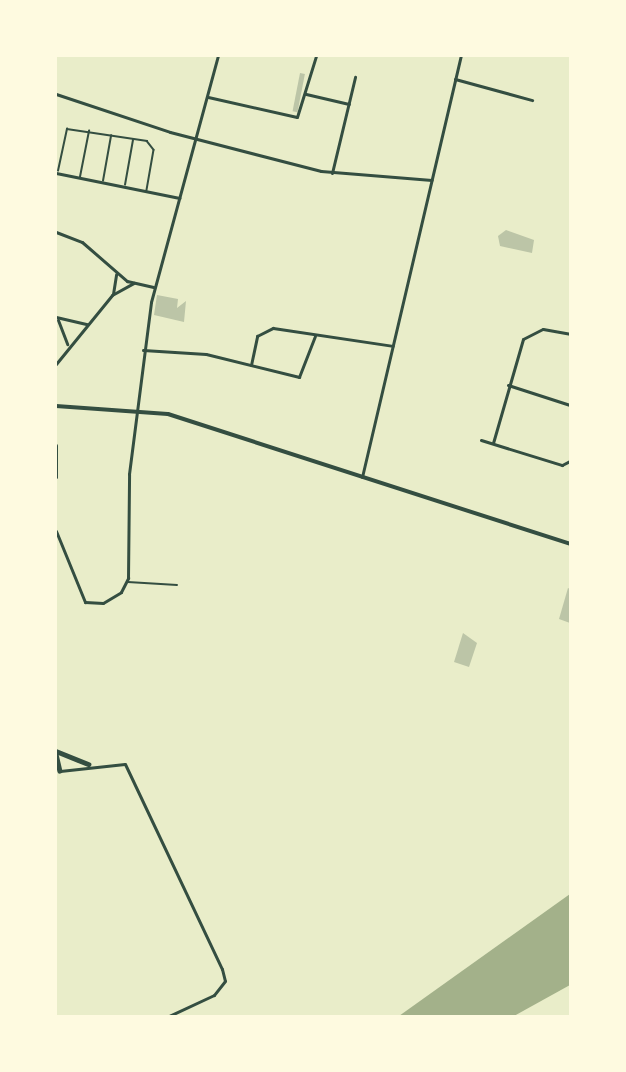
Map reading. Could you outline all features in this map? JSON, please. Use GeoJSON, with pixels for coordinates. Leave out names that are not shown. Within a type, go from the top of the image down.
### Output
{"type":"FeatureCollection","features":[{"type":"Feature","properties":{"kind":"main road"},"geometry":{"type":"LineString","coordinates":[[56,406],[168,414],[570,544]]}},
{"type":"Feature","properties":{"kind":"main road"},"geometry":{"type":"LineString","coordinates":[[56,777],[58,770],[56,752],[88,764]]}},
{"type":"Feature","properties":{"kind":"street"},"geometry":{"type":"LineString","coordinates":[[56,531],[85,602],[111,600],[127,582],[136,410],[154,287],[197,140],[218,56]]}},
{"type":"Feature","properties":{"kind":"street"},"geometry":{"type":"LineString","coordinates":[[208,97],[295,118],[306,94],[316,56]]}},
{"type":"Feature","properties":{"kind":"street"},"geometry":{"type":"LineString","coordinates":[[362,477],[461,56]]}},
{"type":"Feature","properties":{"kind":"street"},"geometry":{"type":"LineString","coordinates":[[332,172],[355,77]]}},
{"type":"Feature","properties":{"kind":"street"},"geometry":{"type":"LineString","coordinates":[[455,79],[531,100]]}},
{"type":"Feature","properties":{"kind":"street"},"geometry":{"type":"LineString","coordinates":[[56,94],[197,140],[332,172],[432,180]]}},
{"type":"Feature","properties":{"kind":"street"},"geometry":{"type":"LineString","coordinates":[[306,94],[349,104]]}},
{"type":"Feature","properties":{"kind":"street"},"geometry":{"type":"LineString","coordinates":[[56,173],[180,198]]}},
{"type":"Feature","properties":{"kind":"street"},"geometry":{"type":"LineString","coordinates":[[56,232],[82,242],[116,274],[134,284],[154,287]]}},
{"type":"Feature","properties":{"kind":"street"},"geometry":{"type":"LineString","coordinates":[[112,295],[116,274]]}},
{"type":"Feature","properties":{"kind":"street"},"geometry":{"type":"LineString","coordinates":[[56,364],[67,344],[112,295],[134,284]]}},
{"type":"Feature","properties":{"kind":"street"},"geometry":{"type":"LineString","coordinates":[[57,319],[87,324]]}},
{"type":"Feature","properties":{"kind":"street"},"geometry":{"type":"LineString","coordinates":[[57,319],[67,344]]}},
{"type":"Feature","properties":{"kind":"street"},"geometry":{"type":"LineString","coordinates":[[251,365],[255,340],[264,331],[284,329],[315,336],[393,346]]}},
{"type":"Feature","properties":{"kind":"street"},"geometry":{"type":"LineString","coordinates":[[493,443],[508,385],[526,336],[543,329],[570,334]]}},
{"type":"Feature","properties":{"kind":"street"},"geometry":{"type":"LineString","coordinates":[[143,350],[206,354],[301,376],[315,336]]}},
{"type":"Feature","properties":{"kind":"street"},"geometry":{"type":"LineString","coordinates":[[508,385],[570,405]]}},
{"type":"Feature","properties":{"kind":"street"},"geometry":{"type":"LineString","coordinates":[[480,440],[562,465],[570,461]]}},
{"type":"Feature","properties":{"kind":"street"},"geometry":{"type":"LineString","coordinates":[[56,445],[56,477]]}},
{"type":"Feature","properties":{"kind":"street"},"geometry":{"type":"LineString","coordinates":[[58,770],[88,764],[124,764],[225,975],[214,995],[169,1017]]}},
{"type":"Feature","properties":{"kind":"lane"},"geometry":{"type":"LineString","coordinates":[[56,173],[65,130],[89,130],[133,139],[154,147],[146,191]]}},
{"type":"Feature","properties":{"kind":"lane"},"geometry":{"type":"LineString","coordinates":[[80,178],[89,130]]}},
{"type":"Feature","properties":{"kind":"lane"},"geometry":{"type":"LineString","coordinates":[[102,182],[112,135]]}},
{"type":"Feature","properties":{"kind":"lane"},"geometry":{"type":"LineString","coordinates":[[124,187],[133,139]]}},
{"type":"Feature","properties":{"kind":"lane"},"geometry":{"type":"LineString","coordinates":[[127,582],[177,585]]}},
{"type":"Feature","properties":{"kind":"shaded area"},"geometry":{"type":"Polygon","coordinates":[[[570,894],[570,985],[514,1016],[399,1016],[570,894]]]}},
{"type":"Feature","properties":{"kind":"building"},"geometry":{"type":"Polygon","coordinates":[[[300,73],[305,74],[297,112],[293,111],[300,73]]]}},
{"type":"Feature","properties":{"kind":"building"},"geometry":{"type":"Polygon","coordinates":[[[506,230],[534,240],[532,253],[500,246],[498,236],[506,230]]]}},
{"type":"Feature","properties":{"kind":"building"},"geometry":{"type":"Polygon","coordinates":[[[157,295],[178,299],[177,308],[186,301],[184,322],[154,315],[157,295]]]}},
{"type":"Feature","properties":{"kind":"building"},"geometry":{"type":"Polygon","coordinates":[[[568,588],[570,589],[570,623],[559,619],[568,588]]]}},
{"type":"Feature","properties":{"kind":"building"},"geometry":{"type":"Polygon","coordinates":[[[463,633],[477,643],[469,667],[454,662],[463,633]]]}}]}
